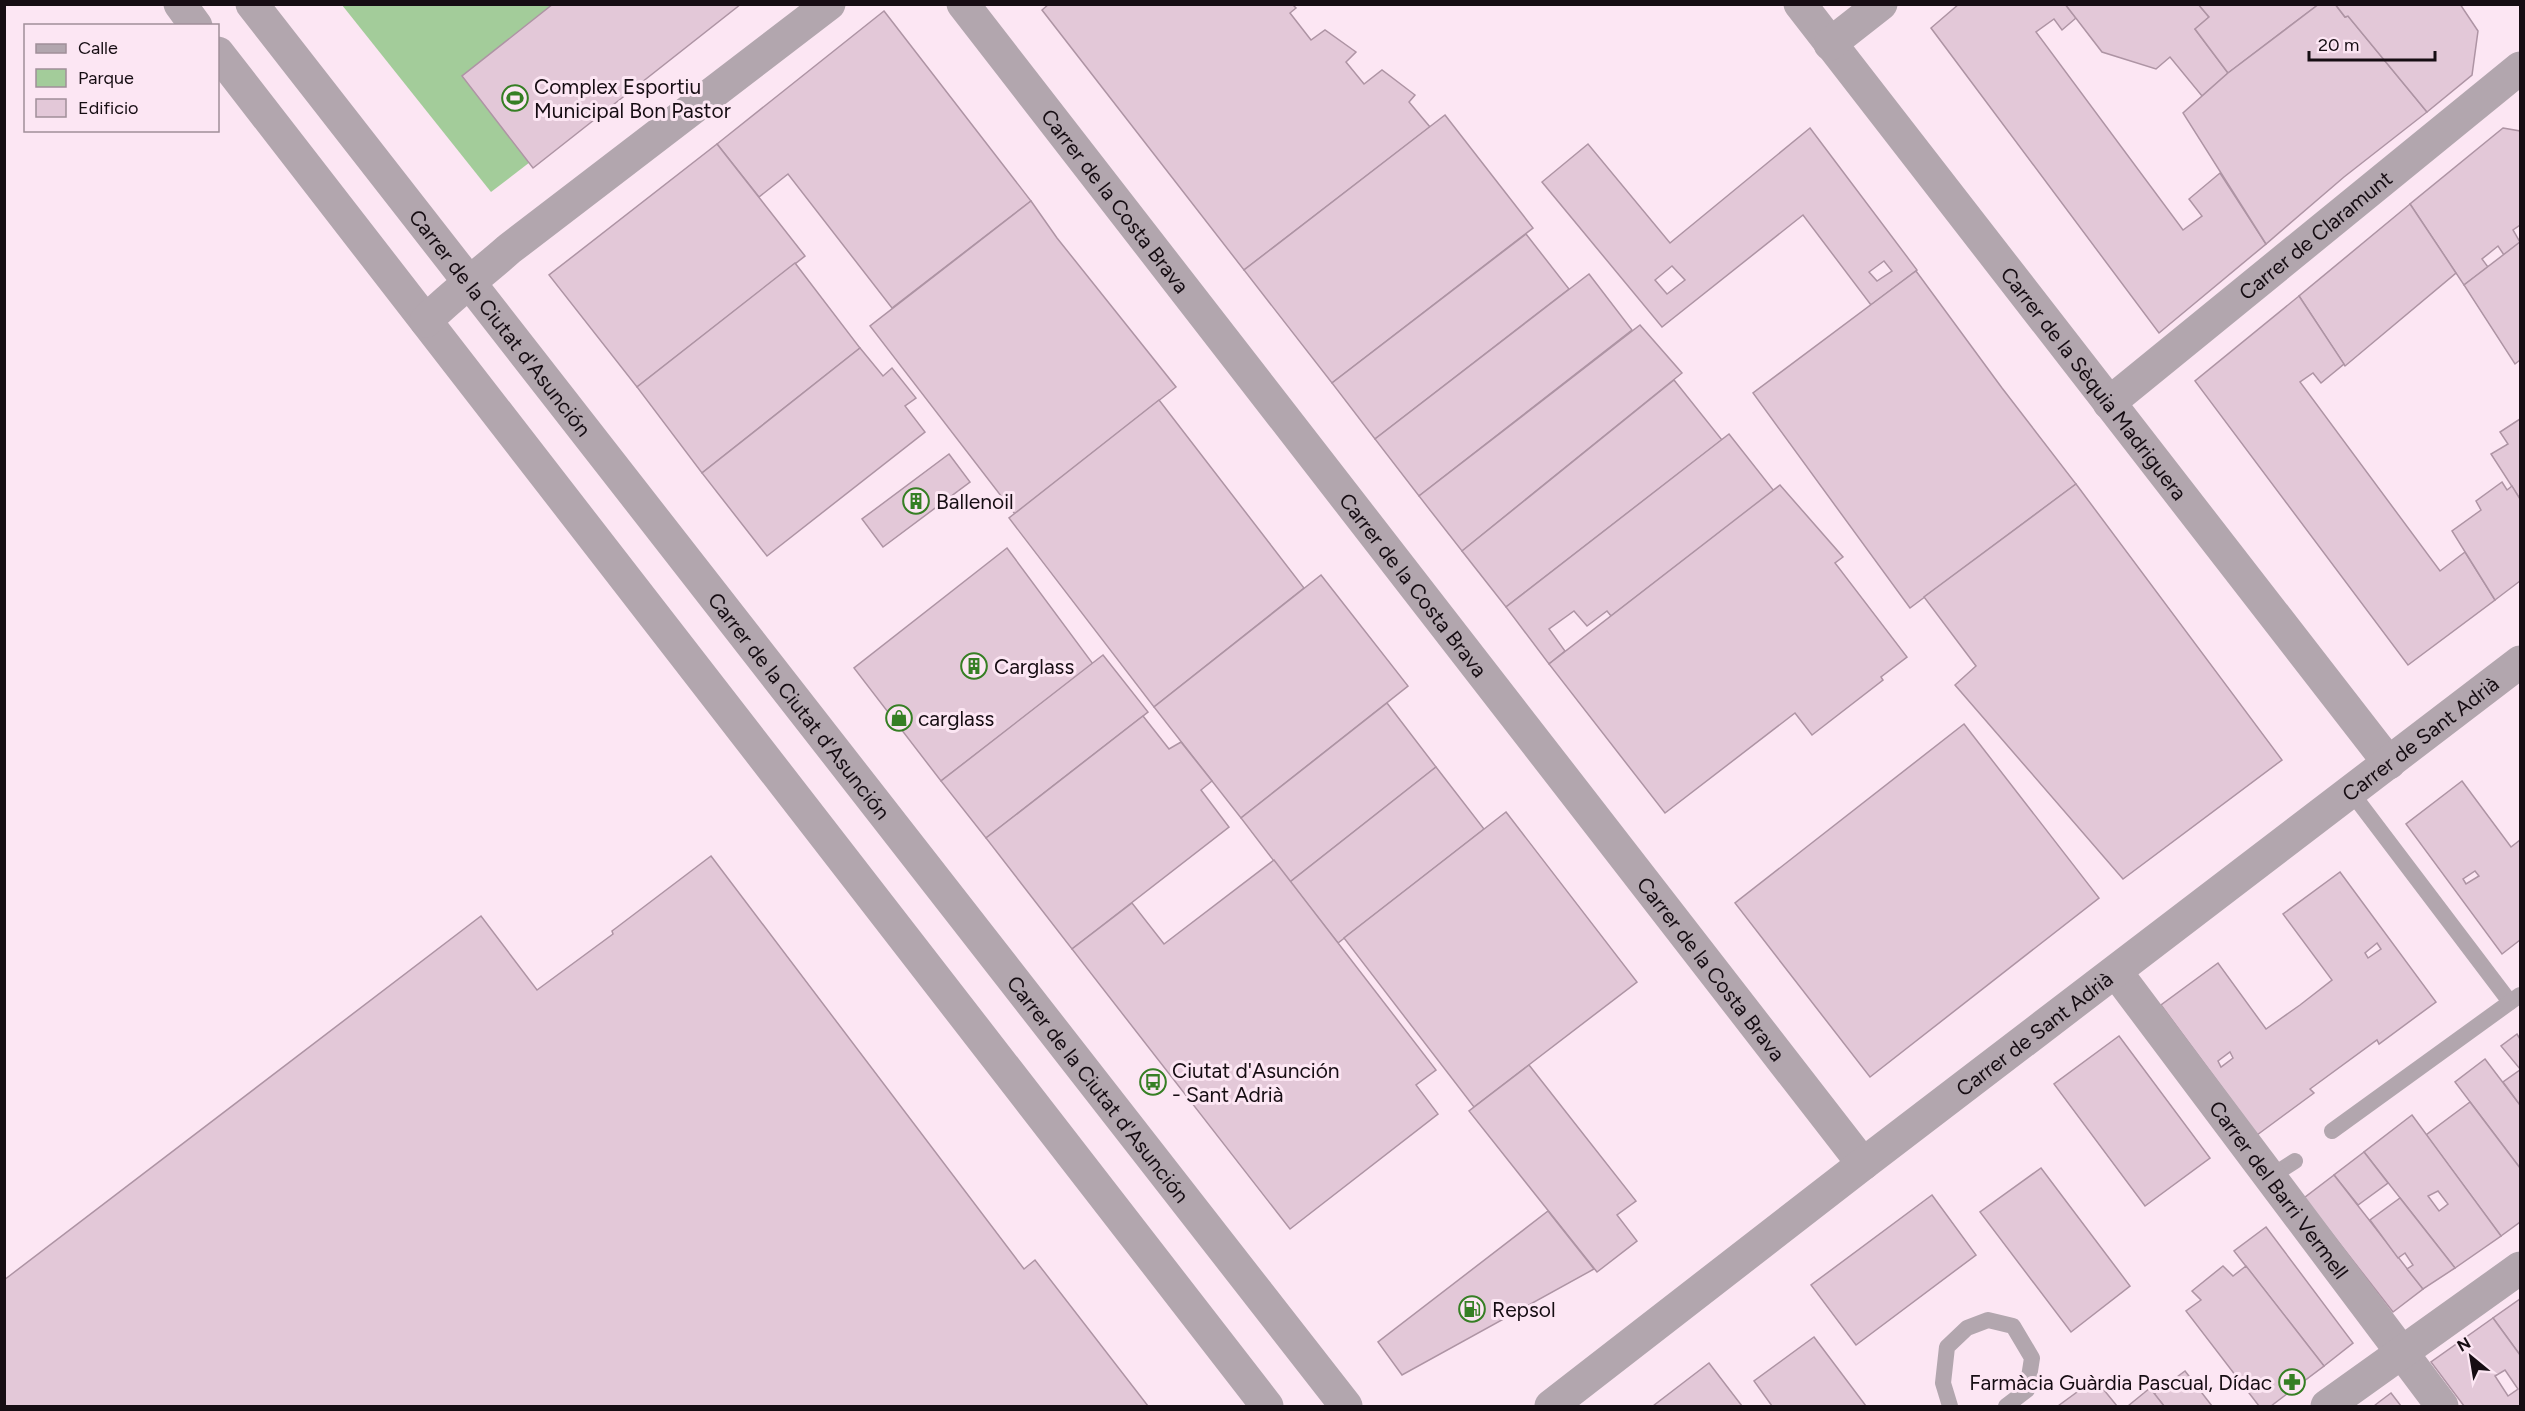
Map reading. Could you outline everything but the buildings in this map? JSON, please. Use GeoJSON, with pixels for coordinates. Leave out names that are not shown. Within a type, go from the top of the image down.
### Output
{"type":"FeatureCollection","features":[{"type":"Feature","properties":{"kind":"street"},"geometry":{"type":"LineString","coordinates":[[180,4],[195,24]]}},
{"type":"Feature","properties":{"kind":"street","name":"Carrer de la Ciutat d'Asunción"},"geometry":{"type":"LineString","coordinates":[[252,4],[1346,1407]]}},
{"type":"Feature","properties":{"kind":"street"},"geometry":{"type":"LineString","coordinates":[[426,321],[447,300],[470,284],[509,249],[829,4]]}},
{"type":"Feature","properties":{"kind":"street","name":"Carrer de la Costa Brava"},"geometry":{"type":"LineString","coordinates":[[963,4],[1863,1164]]}},
{"type":"Feature","properties":{"kind":"street","name":"Carrer de la Sèquia Madriguera"},"geometry":{"type":"LineString","coordinates":[[1800,4],[2389,763]]}},
{"type":"Feature","properties":{"kind":"street"},"geometry":{"type":"LineString","coordinates":[[1830,44],[1881,4]]}},
{"type":"Feature","properties":{"kind":"street"},"geometry":{"type":"LineString","coordinates":[[219,54],[1267,1407]]}},
{"type":"Feature","properties":{"kind":"street","name":"Carrer de Claramunt"},"geometry":{"type":"LineString","coordinates":[[2109,403],[2520,68]]}},
{"type":"Feature","properties":{"kind":"street","name":"Carrer de Sant Adrià"},"geometry":{"type":"LineString","coordinates":[[1551,1407],[1863,1164],[2520,662]]}},
{"type":"Feature","properties":{"kind":"street","name":"Carrer del Barri Vermell"},"geometry":{"type":"LineString","coordinates":[[2116,972],[2282,1169],[2401,1353],[2442,1407]]}},
{"type":"Feature","properties":{"kind":"street"},"geometry":{"type":"LineString","coordinates":[[2327,1407],[2520,1268]]}},
{"type":"Feature","properties":{"kind":"lane"},"geometry":{"type":"LineString","coordinates":[[2332,1131],[2515,999],[2351,792]]}},
{"type":"Feature","properties":{"kind":"lane"},"geometry":{"type":"LineString","coordinates":[[1950,1407],[1943,1383],[1947,1347],[1967,1328],[1988,1320],[2013,1326],[2032,1358],[2027,1390],[2006,1407]]}},
{"type":"Feature","properties":{"kind":"green space","name":"Complex Esportiu Municipal Bon Pastor"},"geometry":{"type":"Polygon","coordinates":[[[342,5],[734,5],[491,192],[342,5]]]}},
{"type":"Feature","properties":{"kind":"place","name":"Complex Esportiu Municipal Bon Pastor"},"geometry":{"type":"Point","coordinates":[515,98]}},
{"type":"Feature","properties":{"kind":"place","name":"Ballenoil"},"geometry":{"type":"Point","coordinates":[916,501]}},
{"type":"Feature","properties":{"kind":"place","name":"Carglass"},"geometry":{"type":"Point","coordinates":[974,666]}},
{"type":"Feature","properties":{"kind":"place","name":"carglass"},"geometry":{"type":"Point","coordinates":[899,718]}},
{"type":"Feature","properties":{"kind":"place","name":"Ciutat d'Asunción - Sant Adrià"},"geometry":{"type":"Point","coordinates":[1153,1082]}},
{"type":"Feature","properties":{"kind":"place","name":"Repsol"},"geometry":{"type":"Point","coordinates":[1472,1309]}},
{"type":"Feature","properties":{"kind":"place","name":"Farmàcia Guàrdia Pascual, Dídac"},"geometry":{"type":"Point","coordinates":[2292,1382]}}]}
